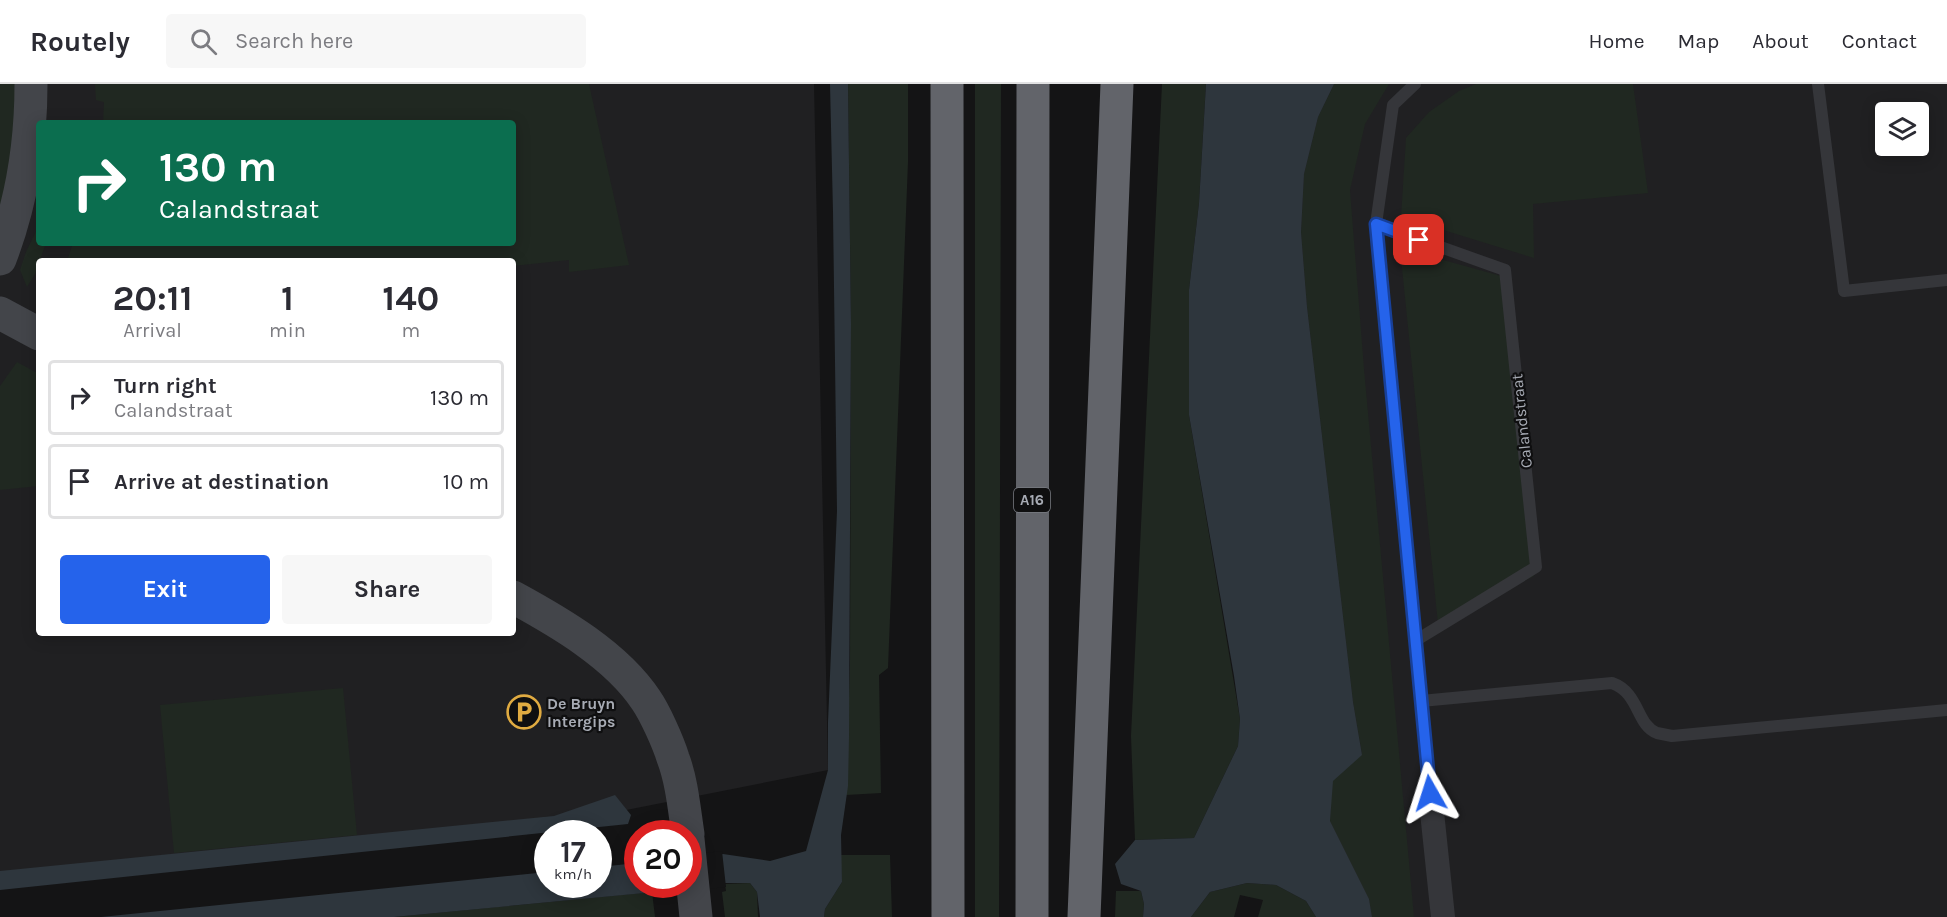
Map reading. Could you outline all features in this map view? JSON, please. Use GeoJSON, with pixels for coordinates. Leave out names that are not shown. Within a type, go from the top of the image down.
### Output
{"type":"FeatureCollection","features":[{"type":"Feature","properties":{"kind":"highway"},"geometry":{"type":"LineString","coordinates":[[947,84],[948,917]]}},
{"type":"Feature","properties":{"kind":"highway","name":"A16"},"geometry":{"type":"LineString","coordinates":[[1032,917],[1034,84]]}},
{"type":"Feature","properties":{"kind":"highway"},"geometry":{"type":"LineString","coordinates":[[1084,917],[1117,84]]}},
{"type":"Feature","properties":{"kind":"street"},"geometry":{"type":"LineString","coordinates":[[0,259],[13,222],[27,158],[31,118],[31,84]]}},
{"type":"Feature","properties":{"kind":"street"},"geometry":{"type":"LineString","coordinates":[[0,313],[36,332]]}},
{"type":"Feature","properties":{"kind":"street"},"geometry":{"type":"LineString","coordinates":[[516,599],[566,628],[597,650],[624,674],[646,700],[673,757],[681,786],[686,820]]}},
{"type":"Feature","properties":{"kind":"street"},"geometry":{"type":"LineString","coordinates":[[1430,793],[1443,917]]}},
{"type":"Feature","properties":{"kind":"lane"},"geometry":{"type":"LineString","coordinates":[[1415,84],[1394,105],[1376,224],[1430,793]]}},
{"type":"Feature","properties":{"kind":"lane"},"geometry":{"type":"LineString","coordinates":[[1818,84],[1844,291],[1947,280]]}},
{"type":"Feature","properties":{"kind":"lane","name":"Calandstraat"},"geometry":{"type":"LineString","coordinates":[[1376,224],[1505,270],[1536,567],[1415,641]]}},
{"type":"Feature","properties":{"kind":"lane"},"geometry":{"type":"LineString","coordinates":[[1421,701],[1612,682],[1623,687],[1631,696],[1649,728],[1656,733],[1672,736],[1947,710]]}},
{"type":"Feature","properties":{"kind":"shaded area"},"geometry":{"type":"Polygon","coordinates":[[[0,84],[814,84],[828,770],[606,814],[0,876],[0,84]]]}},
{"type":"Feature","properties":{"kind":"shaded area"},"geometry":{"type":"Polygon","coordinates":[[[0,84],[16,84],[14,144],[0,210],[0,84]]]}},
{"type":"Feature","properties":{"kind":"shaded area"},"geometry":{"type":"Polygon","coordinates":[[[95,84],[589,84],[629,265],[569,272],[569,260],[516,266],[516,258],[68,258],[72,246],[516,246],[516,120],[103,120],[104,102],[96,100],[95,84]]]}},
{"type":"Feature","properties":{"kind":"shaded area"},"geometry":{"type":"Polygon","coordinates":[[[830,84],[848,84],[851,324],[849,737],[848,786],[841,835],[842,882],[825,909],[824,917],[760,917],[757,892],[750,883],[702,886],[702,856],[723,854],[770,861],[806,851],[828,770],[837,511],[830,84]]]}},
{"type":"Feature","properties":{"kind":"shaded area"},"geometry":{"type":"Polygon","coordinates":[[[848,84],[908,84],[908,162],[888,668],[879,675],[881,793],[846,795],[850,665],[851,324],[848,84]]]}},
{"type":"Feature","properties":{"kind":"shaded area"},"geometry":{"type":"Polygon","coordinates":[[[975,84],[1001,84],[999,917],[975,917],[975,84]]]}},
{"type":"Feature","properties":{"kind":"shaded area"},"geometry":{"type":"Polygon","coordinates":[[[1162,84],[1206,84],[1199,203],[1189,290],[1189,415],[1240,719],[1238,746],[1194,838],[1135,840],[1131,736],[1162,84]]]}},
{"type":"Feature","properties":{"kind":"shaded area"},"geometry":{"type":"Polygon","coordinates":[[[1206,84],[1334,84],[1318,117],[1304,174],[1301,232],[1307,307],[1353,702],[1362,755],[1333,781],[1330,821],[1369,899],[1372,917],[1316,917],[1306,901],[1276,885],[1247,883],[1210,892],[1191,917],[1143,917],[1144,904],[1141,891],[1121,884],[1115,864],[1135,840],[1194,838],[1238,746],[1240,719],[1234,676],[1189,415],[1189,290],[1199,203],[1206,84]]]}},
{"type":"Feature","properties":{"kind":"shaded area"},"geometry":{"type":"Polygon","coordinates":[[[1320,84],[1947,84],[1947,917],[1324,917],[1293,179],[1320,84]]]}},
{"type":"Feature","properties":{"kind":"shaded area"},"geometry":{"type":"Polygon","coordinates":[[[1334,84],[1389,84],[1365,124],[1350,190],[1414,917],[1372,917],[1369,899],[1330,821],[1332,781],[1362,754],[1353,702],[1307,307],[1301,232],[1304,174],[1318,117],[1334,84]]]}},
{"type":"Feature","properties":{"kind":"shaded area"},"geometry":{"type":"Polygon","coordinates":[[[1476,84],[1633,84],[1648,193],[1533,204],[1534,258],[1401,217],[1406,138],[1429,112],[1459,91],[1476,84]]]}},
{"type":"Feature","properties":{"kind":"shaded area"},"geometry":{"type":"Polygon","coordinates":[[[36,231],[36,246],[45,246],[41,258],[36,258],[36,271],[27,287],[20,270],[36,231]]]}},
{"type":"Feature","properties":{"kind":"shaded area"},"geometry":{"type":"Polygon","coordinates":[[[1400,248],[1501,276],[1534,576],[1438,624],[1400,248]]]}},
{"type":"Feature","properties":{"kind":"shaded area"},"geometry":{"type":"Polygon","coordinates":[[[17,362],[36,372],[36,486],[0,490],[0,386],[17,362]]]}},
{"type":"Feature","properties":{"kind":"shaded area"},"geometry":{"type":"Polygon","coordinates":[[[343,688],[357,835],[174,853],[160,705],[343,688]]]}},
{"type":"Feature","properties":{"kind":"shaded area"},"geometry":{"type":"Polygon","coordinates":[[[615,795],[631,815],[629,820],[624,820],[624,824],[612,826],[612,820],[534,820],[534,834],[0,890],[0,871],[554,816],[615,795]]]}},
{"type":"Feature","properties":{"kind":"shaded area"},"geometry":{"type":"Polygon","coordinates":[[[840,855],[890,855],[892,917],[824,917],[825,909],[842,882],[840,855]]]}},
{"type":"Feature","properties":{"kind":"shaded area"},"geometry":{"type":"Polygon","coordinates":[[[624,864],[624,895],[612,896],[612,866],[624,864]]]}},
{"type":"Feature","properties":{"kind":"shaded area"},"geometry":{"type":"Polygon","coordinates":[[[534,873],[534,898],[592,898],[394,917],[101,917],[534,873]]]}},
{"type":"Feature","properties":{"kind":"shaded area"},"geometry":{"type":"Polygon","coordinates":[[[750,883],[757,892],[758,917],[725,917],[722,892],[726,891],[725,884],[750,883]]]}},
{"type":"Feature","properties":{"kind":"shaded area"},"geometry":{"type":"Polygon","coordinates":[[[1247,883],[1276,885],[1306,901],[1316,917],[1258,917],[1263,900],[1240,895],[1234,917],[1191,917],[1210,892],[1247,883]]]}},
{"type":"Feature","properties":{"kind":"shaded area"},"geometry":{"type":"Polygon","coordinates":[[[1116,891],[1141,891],[1144,904],[1143,917],[1115,917],[1116,891]]]}},
{"type":"Feature","properties":{"kind":"shaded area"},"geometry":{"type":"Polygon","coordinates":[[[612,896],[653,898],[655,917],[394,917],[590,898],[612,898],[612,896]]]}},
{"type":"Feature","properties":{"kind":"pier"},"geometry":{"type":"Polygon","coordinates":[[[722,851],[726,887],[702,890],[702,853],[722,851]]]}},
{"type":"Feature","properties":{"kind":"place","name":"De Bruyn Intergips"},"geometry":{"type":"Point","coordinates":[524,712]}},
{"type":"Feature","properties":{"kind":"route"},"geometry":{"type":"LineString","coordinates":[[1419,240],[1376,224],[1430,793]]}}]}
